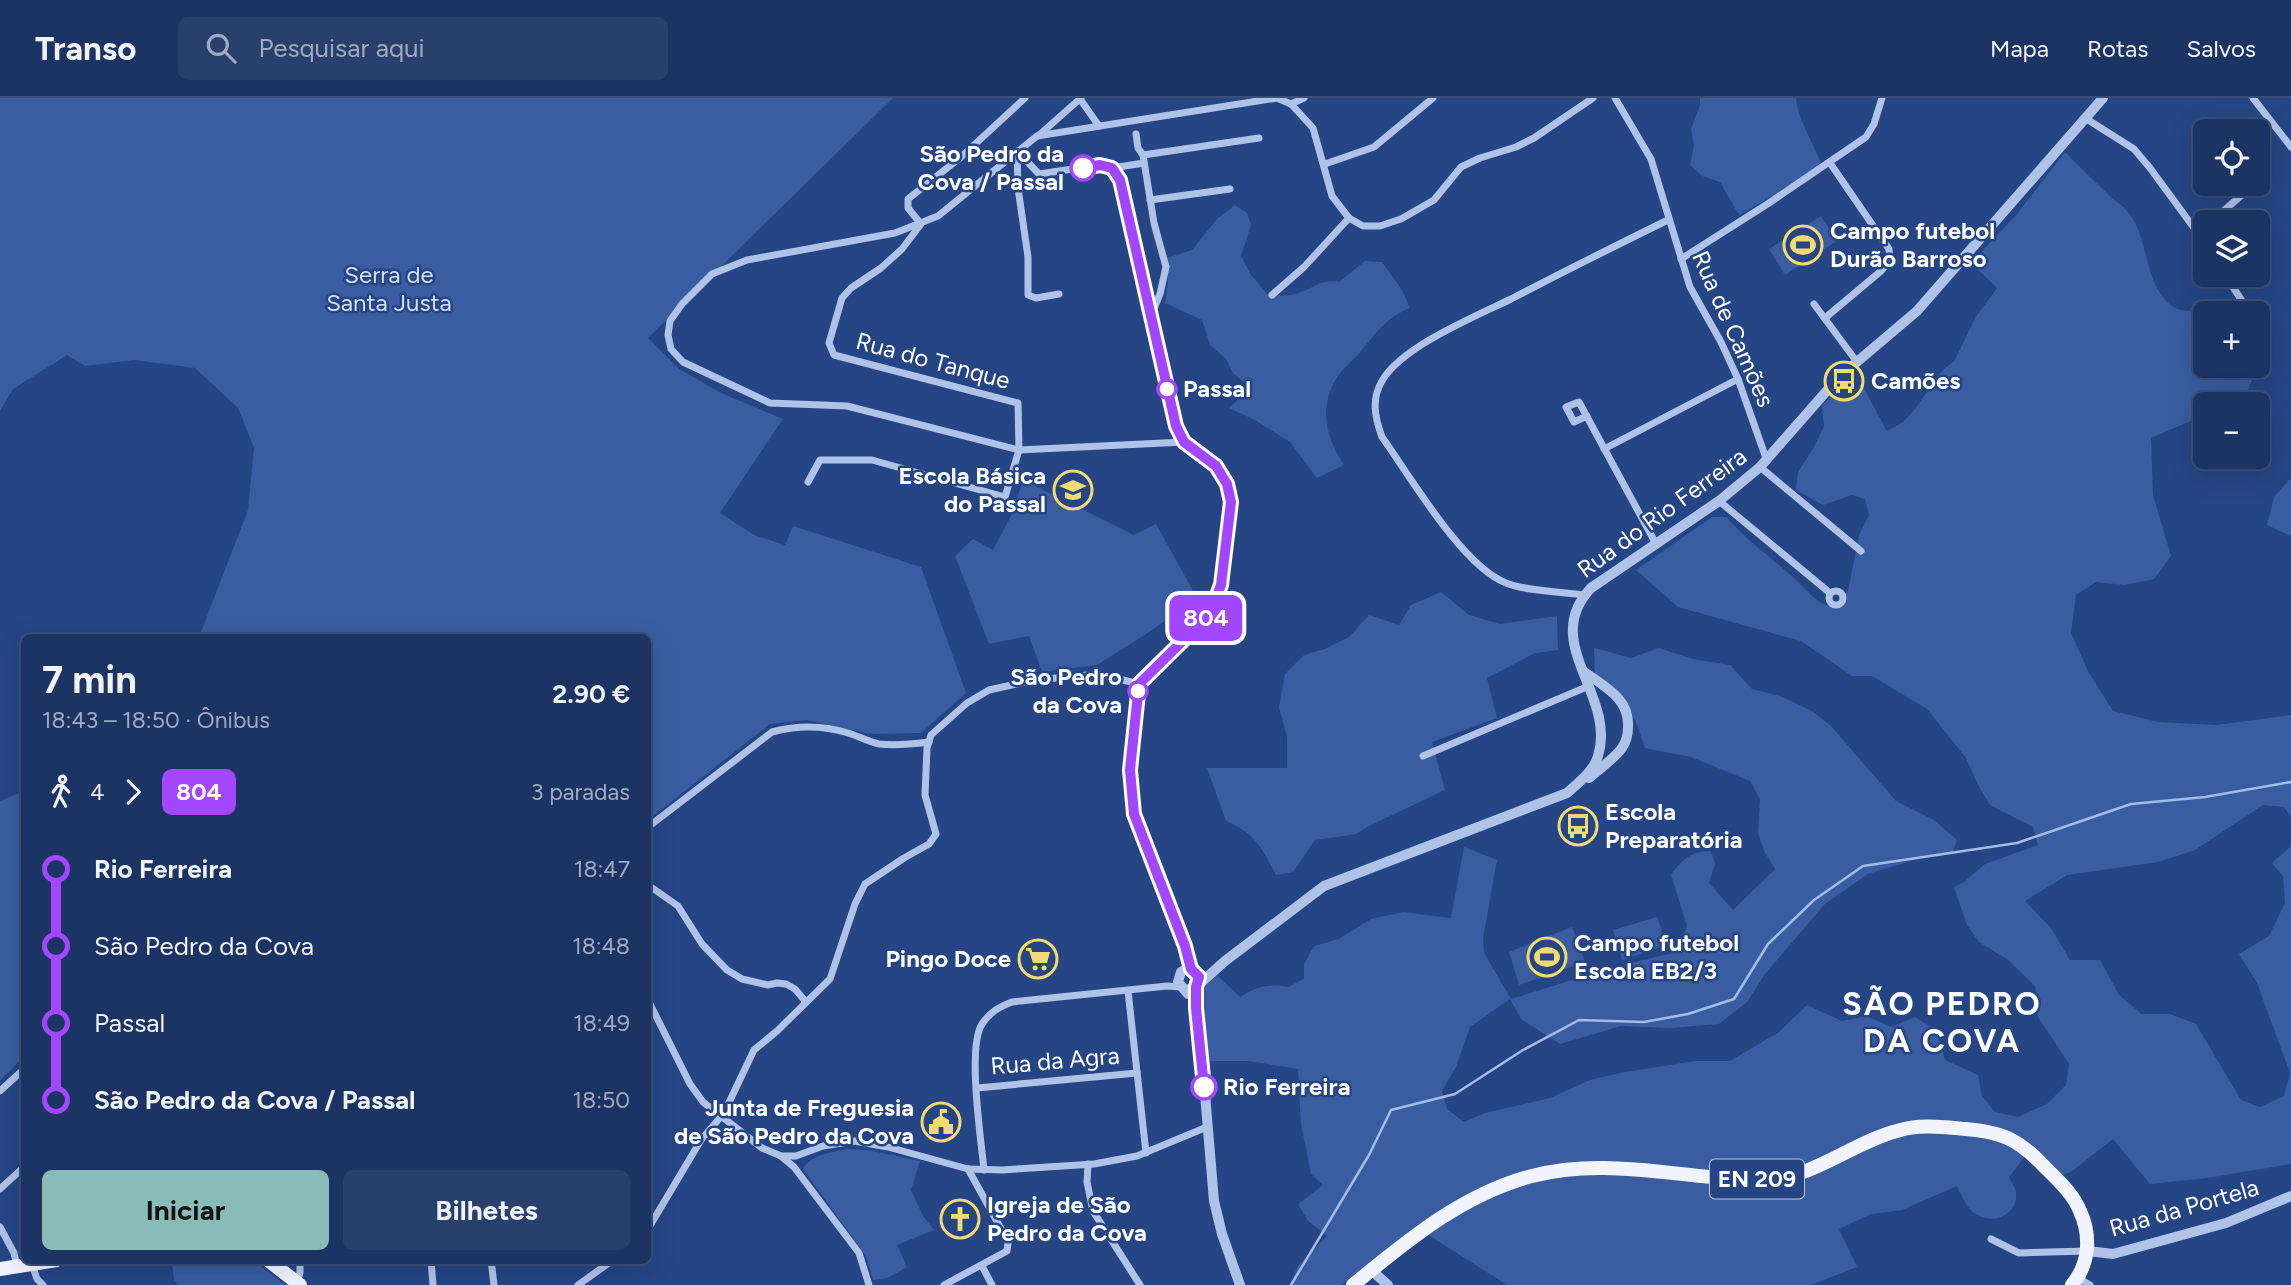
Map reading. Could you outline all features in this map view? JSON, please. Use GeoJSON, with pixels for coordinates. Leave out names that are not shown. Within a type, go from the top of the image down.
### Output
{"type":"FeatureCollection","features":[{"type":"Feature","properties":{"kind":"main road","name":"EN 209"},"geometry":{"type":"LineString","coordinates":[[1353,1285],[1455,1207],[1493,1188],[1534,1175],[1570,1169],[1616,1167],[1773,1179],[1802,1172],[1896,1131],[1926,1126],[1983,1130],[2005,1135],[2025,1147],[2076,1199],[2087,1226],[2088,1251],[2080,1283]]}},
{"type":"Feature","properties":{"kind":"main road"},"geometry":{"type":"LineString","coordinates":[[0,1269],[31,1264]]}},
{"type":"Feature","properties":{"kind":"main road"},"geometry":{"type":"LineString","coordinates":[[273,1264],[298,1284]]}},
{"type":"Feature","properties":{"kind":"street"},"geometry":{"type":"LineString","coordinates":[[921,224],[908,208],[908,200],[961,157],[1025,98]]}},
{"type":"Feature","properties":{"kind":"street"},"geometry":{"type":"LineString","coordinates":[[1099,126],[1081,98],[938,216],[895,233],[747,260],[712,274],[682,304],[670,321],[668,335],[671,349],[683,362],[770,404],[847,406],[1019,450],[1184,442]]}},
{"type":"Feature","properties":{"kind":"street"},"geometry":{"type":"LineString","coordinates":[[1291,104],[1304,98]]}},
{"type":"Feature","properties":{"kind":"street"},"geometry":{"type":"LineString","coordinates":[[1325,164],[1374,147],[1433,98]]}},
{"type":"Feature","properties":{"kind":"street"},"geometry":{"type":"LineString","coordinates":[[1037,136],[1277,99],[1291,104],[1313,128],[1332,196],[1349,218],[1363,226],[1380,226],[1401,219],[1434,200],[1461,167],[1534,138],[1593,98]]}},
{"type":"Feature","properties":{"kind":"street","name":"Rua de Camões"},"geometry":{"type":"LineString","coordinates":[[1615,98],[1651,159],[1690,287],[1738,379],[1764,464]]}},
{"type":"Feature","properties":{"kind":"street"},"geometry":{"type":"LineString","coordinates":[[1681,259],[1866,137],[1874,124],[1882,98]]}},
{"type":"Feature","properties":{"kind":"street","name":"Rua do Rio Ferreira"},"geometry":{"type":"LineString","coordinates":[[1188,980],[1225,961],[1324,886],[1567,793],[1598,758],[1602,730],[1598,708],[1573,639],[1578,602],[1719,501],[1764,464],[1810,408],[1857,362],[1917,311],[2103,98]]}},
{"type":"Feature","properties":{"kind":"street"},"geometry":{"type":"LineString","coordinates":[[2253,98],[2291,147]]}},
{"type":"Feature","properties":{"kind":"street"},"geometry":{"type":"LineString","coordinates":[[2085,118],[2134,149],[2193,221]]}},
{"type":"Feature","properties":{"kind":"street"},"geometry":{"type":"LineString","coordinates":[[1136,134],[1138,148],[1144,159],[1150,200],[1166,267],[1160,294],[1151,316]]}},
{"type":"Feature","properties":{"kind":"street"},"geometry":{"type":"LineString","coordinates":[[1017,151],[1039,174],[1100,165],[1112,168],[1144,159],[1259,138]]}},
{"type":"Feature","properties":{"kind":"street"},"geometry":{"type":"LineString","coordinates":[[1017,151],[1018,188],[1028,257],[1028,295],[1036,298],[1059,294]]}},
{"type":"Feature","properties":{"kind":"street"},"geometry":{"type":"LineString","coordinates":[[1825,318],[1881,271],[1889,260],[1889,249],[1830,163]]}},
{"type":"Feature","properties":{"kind":"street"},"geometry":{"type":"LineString","coordinates":[[1112,168],[1120,180],[1176,426],[1184,442],[1216,466],[1227,484],[1231,502],[1221,585],[1209,615],[1139,684],[1130,770],[1134,814],[1185,946],[1188,980],[1196,1008],[1214,1201],[1222,1234],[1240,1285]]}},
{"type":"Feature","properties":{"kind":"street"},"geometry":{"type":"LineString","coordinates":[[1150,200],[1230,188]]}},
{"type":"Feature","properties":{"kind":"street"},"geometry":{"type":"LineString","coordinates":[[2225,210],[2241,196]]}},
{"type":"Feature","properties":{"kind":"street"},"geometry":{"type":"LineString","coordinates":[[1272,295],[1304,267],[1349,218]]}},
{"type":"Feature","properties":{"kind":"street"},"geometry":{"type":"LineString","coordinates":[[1585,595],[1507,584],[1483,570],[1455,540],[1382,437],[1375,418],[1375,400],[1381,382],[1390,369],[1446,331],[1668,220]]}},
{"type":"Feature","properties":{"kind":"street","name":"Rua do Tanque"},"geometry":{"type":"LineString","coordinates":[[921,224],[902,249],[881,268],[850,288],[842,298],[829,343],[834,355],[1018,403],[1019,450]]}},
{"type":"Feature","properties":{"kind":"street"},"geometry":{"type":"LineString","coordinates":[[1814,304],[1857,362]]}},
{"type":"Feature","properties":{"kind":"street"},"geometry":{"type":"LineString","coordinates":[[1604,449],[1738,379]]}},
{"type":"Feature","properties":{"kind":"street"},"geometry":{"type":"LineString","coordinates":[[1587,416],[1656,544]]}},
{"type":"Feature","properties":{"kind":"street"},"geometry":{"type":"LineString","coordinates":[[808,482],[820,460],[872,460],[1005,496],[1019,450]]}},
{"type":"Feature","properties":{"kind":"street"},"geometry":{"type":"LineString","coordinates":[[1764,464],[1861,551]]}},
{"type":"Feature","properties":{"kind":"street"},"geometry":{"type":"LineString","coordinates":[[1719,501],[1830,593]]}},
{"type":"Feature","properties":{"kind":"street"},"geometry":{"type":"LineString","coordinates":[[1567,793],[1584,782],[1622,748],[1628,734],[1629,718],[1625,705],[1612,691],[1583,671]]}},
{"type":"Feature","properties":{"kind":"street"},"geometry":{"type":"LineString","coordinates":[[651,1224],[701,1140],[722,1117],[754,1050],[830,979],[855,904],[865,884],[929,844],[936,834],[925,795],[931,735],[967,703],[989,690],[1035,680],[1099,674],[1139,684]]}},
{"type":"Feature","properties":{"kind":"street"},"geometry":{"type":"LineString","coordinates":[[1423,756],[1589,686]]}},
{"type":"Feature","properties":{"kind":"street"},"geometry":{"type":"LineString","coordinates":[[1598,708],[1605,699],[1611,698],[1625,705]]}},
{"type":"Feature","properties":{"kind":"street"},"geometry":{"type":"LineString","coordinates":[[651,826],[772,732],[791,727],[817,726],[847,732],[878,744],[929,742]]}},
{"type":"Feature","properties":{"kind":"street"},"geometry":{"type":"LineString","coordinates":[[651,887],[678,906],[697,936],[727,970],[742,979],[768,985],[786,984],[806,1002]]}},
{"type":"Feature","properties":{"kind":"street"},"geometry":{"type":"LineString","coordinates":[[984,1170],[976,1088],[976,1038],[982,1024],[996,1008],[1012,1002],[1128,991],[1167,986],[1188,980]]}},
{"type":"Feature","properties":{"kind":"street"},"geometry":{"type":"LineString","coordinates":[[1128,991],[1146,1153]]}},
{"type":"Feature","properties":{"kind":"street"},"geometry":{"type":"LineString","coordinates":[[651,1006],[690,1084],[703,1102],[762,1148],[781,1156],[794,1167],[859,1254],[869,1285]]}},
{"type":"Feature","properties":{"kind":"street"},"geometry":{"type":"LineString","coordinates":[[0,1091],[21,1072]]}},
{"type":"Feature","properties":{"kind":"street","name":"Rua da Agra"},"geometry":{"type":"LineString","coordinates":[[976,1088],[1138,1073]]}},
{"type":"Feature","properties":{"kind":"street"},"geometry":{"type":"LineString","coordinates":[[781,1156],[796,1156],[823,1146],[854,1141],[888,1147],[968,1169],[1002,1170],[1087,1164],[1146,1153],[1207,1127]]}},
{"type":"Feature","properties":{"kind":"street"},"geometry":{"type":"LineString","coordinates":[[1087,1164],[1087,1182],[1093,1211],[1140,1285]]}},
{"type":"Feature","properties":{"kind":"street"},"geometry":{"type":"LineString","coordinates":[[944,1285],[1007,1251],[1008,1243],[968,1169]]}},
{"type":"Feature","properties":{"kind":"street"},"geometry":{"type":"LineString","coordinates":[[0,1189],[21,1170]]}},
{"type":"Feature","properties":{"kind":"street","name":"Rua da Portela"},"geometry":{"type":"LineString","coordinates":[[2088,1251],[2113,1254],[2225,1223],[2291,1196]]}},
{"type":"Feature","properties":{"kind":"street"},"geometry":{"type":"LineString","coordinates":[[0,1227],[21,1261]]}},
{"type":"Feature","properties":{"kind":"street"},"geometry":{"type":"LineString","coordinates":[[1991,1239],[2019,1254],[2088,1251]]}},
{"type":"Feature","properties":{"kind":"street"},"geometry":{"type":"LineString","coordinates":[[298,1284],[300,1264]]}},
{"type":"Feature","properties":{"kind":"street"},"geometry":{"type":"LineString","coordinates":[[431,1264],[433,1285]]}},
{"type":"Feature","properties":{"kind":"street"},"geometry":{"type":"LineString","coordinates":[[491,1264],[494,1285]]}},
{"type":"Feature","properties":{"kind":"street"},"geometry":{"type":"LineString","coordinates":[[578,1285],[607,1264]]}},
{"type":"Feature","properties":{"kind":"street"},"geometry":{"type":"LineString","coordinates":[[24,1265],[43,1285]]}},
{"type":"Feature","properties":{"kind":"street"},"geometry":{"type":"LineString","coordinates":[[982,1266],[992,1285]]}},
{"type":"Feature","properties":{"kind":"street"},"geometry":{"type":"LineString","coordinates":[[1371,1270],[1388,1285]]}},
{"type":"Feature","properties":{"kind":"green space","name":"Serra de Santa Justa"},"geometry":{"type":"Polygon","coordinates":[[[0,98],[893,98],[648,338],[679,369],[721,393],[783,419],[720,513],[754,535],[785,545],[793,526],[921,567],[966,693],[921,733],[872,734],[807,720],[770,724],[651,818],[651,634],[200,634],[248,510],[254,448],[238,408],[195,368],[134,360],[85,366],[67,355],[13,389],[0,411],[0,98]]]}},
{"type":"Feature","properties":{"kind":"green space"},"geometry":{"type":"Polygon","coordinates":[[[1700,98],[1796,98],[1821,164],[1739,215],[1720,182],[1702,176],[1690,165],[1694,145],[1691,129],[1700,98]]]}},
{"type":"Feature","properties":{"kind":"green space"},"geometry":{"type":"Polygon","coordinates":[[[2065,152],[2125,208],[2135,222],[2153,280],[2166,301],[2175,308],[2193,311],[2193,378],[2253,378],[2247,392],[2193,392],[2193,420],[2151,438],[2153,495],[2171,556],[2154,579],[2125,585],[2096,582],[2076,595],[2071,633],[2088,671],[2113,711],[2158,722],[2216,725],[2291,715],[2291,817],[2284,807],[2263,805],[2195,850],[2158,862],[2067,875],[2025,901],[2051,928],[2070,960],[2100,960],[2119,995],[2142,1014],[2170,1014],[2196,1024],[2241,1100],[2260,1107],[2284,1096],[2290,1073],[2257,983],[2239,954],[2269,936],[2285,903],[2283,876],[2272,863],[2290,847],[2291,842],[2291,1164],[2150,1184],[2113,1139],[2071,1172],[2061,1176],[2030,1150],[2009,1177],[2016,1191],[2016,1201],[2003,1216],[1990,1218],[1976,1214],[1967,1205],[1957,1186],[1902,1210],[1871,1214],[1839,1229],[1857,1267],[1811,1285],[1507,1285],[1416,1227],[1341,1285],[1291,1285],[1297,1267],[1327,1236],[1308,1221],[1298,1204],[1323,1185],[1311,1174],[1301,1124],[1298,1069],[1249,1061],[1208,1061],[1200,993],[1204,985],[1217,975],[1240,997],[1263,987],[1288,987],[1304,979],[1304,964],[1314,946],[1339,939],[1371,919],[1403,912],[1451,918],[1464,847],[1497,860],[1483,938],[1484,953],[1511,999],[1618,966],[1677,952],[1687,926],[1671,875],[1683,860],[1693,854],[1711,851],[1715,864],[1709,883],[1733,910],[1775,869],[1764,851],[1758,833],[1760,799],[1750,781],[1691,757],[1645,748],[1628,708],[1595,679],[1594,648],[1631,658],[1659,648],[1693,659],[1730,665],[1752,689],[1780,696],[1812,711],[1831,726],[1896,801],[1934,820],[1957,840],[1952,854],[1927,856],[1868,874],[1825,904],[1765,974],[1747,1002],[1719,1024],[1671,1028],[1621,1026],[1560,1044],[1521,1019],[1510,999],[1470,1027],[1456,1067],[1442,1091],[1447,1109],[1464,1122],[1485,1113],[1550,1098],[1590,1080],[1620,1073],[1695,1061],[1730,1061],[1779,1032],[1807,1005],[1842,1021],[1867,1016],[1891,1027],[1915,1017],[1937,1031],[1945,1060],[1978,1075],[1982,1096],[1995,1112],[2018,1117],[2047,1104],[2066,1085],[2069,1064],[2038,1017],[2035,986],[2008,960],[1979,942],[1967,925],[1954,887],[1985,864],[2038,845],[2033,827],[1990,805],[1966,758],[1927,709],[1872,676],[1852,676],[1801,641],[1678,607],[1636,570],[1712,517],[1726,517],[1811,595],[1833,607],[1848,591],[1859,535],[1869,515],[1865,499],[1852,495],[1823,505],[1796,490],[1798,472],[1824,426],[1822,405],[1856,374],[1887,431],[1903,422],[1941,372],[1955,360],[1975,318],[1997,288],[1971,263],[2017,214],[2065,152]]]}},
{"type":"Feature","properties":{"kind":"green space"},"geometry":{"type":"Polygon","coordinates":[[[1235,205],[1247,213],[1251,225],[1241,256],[1251,275],[1267,294],[1293,295],[1324,282],[1339,282],[1365,261],[1382,262],[1402,290],[1409,308],[1382,327],[1341,372],[1330,390],[1327,424],[1333,445],[1344,465],[1317,478],[1290,442],[1255,420],[1229,408],[1251,388],[1233,373],[1226,359],[1210,345],[1202,320],[1165,303],[1167,258],[1192,250],[1217,219],[1235,205]]]}},
{"type":"Feature","properties":{"kind":"green space","name":"Campo futebol Durão Barroso"},"geometry":{"type":"Polygon","coordinates":[[[1821,216],[1837,241],[1785,275],[1769,249],[1821,216]]]}},
{"type":"Feature","properties":{"kind":"green space"},"geometry":{"type":"Polygon","coordinates":[[[2291,478],[2291,536],[2267,525],[2274,497],[2291,478]]]}},
{"type":"Feature","properties":{"kind":"green space"},"geometry":{"type":"Polygon","coordinates":[[[1023,480],[1134,535],[1156,524],[1196,596],[1154,629],[1097,665],[1042,672],[1029,636],[989,644],[955,556],[973,539],[993,550],[1012,514],[1023,480]]]}},
{"type":"Feature","properties":{"kind":"green space"},"geometry":{"type":"Polygon","coordinates":[[[1441,592],[1469,615],[1500,624],[1557,616],[1558,650],[1535,653],[1487,678],[1497,718],[1432,742],[1445,790],[1356,834],[1315,840],[1293,872],[1276,875],[1257,842],[1226,821],[1207,768],[1287,768],[1287,737],[1279,707],[1285,674],[1304,655],[1325,649],[1349,637],[1369,615],[1399,625],[1411,605],[1441,592]]]}},
{"type":"Feature","properties":{"kind":"green space"},"geometry":{"type":"Polygon","coordinates":[[[21,792],[21,1059],[0,1081],[0,801],[21,792]]]}},
{"type":"Feature","properties":{"kind":"green space"},"geometry":{"type":"Polygon","coordinates":[[[1657,917],[1667,945],[1622,960],[1613,930],[1657,917]]]}},
{"type":"Feature","properties":{"kind":"green space","name":"Campo futebol Escola EB2/3"},"geometry":{"type":"Polygon","coordinates":[[[1572,927],[1585,962],[1519,985],[1509,952],[1572,927]]]}},
{"type":"Feature","properties":{"kind":"green space"},"geometry":{"type":"Polygon","coordinates":[[[847,1149],[868,1150],[920,1161],[911,1190],[923,1216],[934,1230],[897,1245],[907,1267],[888,1278],[873,1280],[866,1256],[803,1169],[816,1157],[847,1149]]]}},
{"type":"Feature","properties":{"kind":"green space"},"geometry":{"type":"Polygon","coordinates":[[[172,1264],[257,1264],[286,1285],[178,1285],[174,1280],[172,1264]]]}},
{"type":"Feature","properties":{"kind":"waterway"},"geometry":{"type":"LineString","coordinates":[[1291,1285],[1369,1155],[1391,1110],[1455,1094],[1523,1050],[1579,1020],[1644,1022],[1688,1014],[1734,999],[1768,944],[1814,900],[1863,866],[2017,843],[2131,804],[2205,797],[2291,782]]}},
{"type":"Feature","properties":{"kind":"bus line","name":"804"},"geometry":{"type":"LineString","coordinates":[[1083,168],[1100,165],[1112,168],[1120,180],[1176,426],[1184,442],[1216,466],[1227,484],[1231,502],[1221,585],[1209,615],[1139,684],[1130,770],[1134,814],[1185,946],[1191,969],[1199,977],[1196,1008],[1204,1087]]}},
{"type":"Feature","properties":{"kind":"place","name":"São Pedro da Cova / Passal"},"geometry":{"type":"Point","coordinates":[1083,168]}},
{"type":"Feature","properties":{"kind":"place","name":"Campo futebol Durão Barroso"},"geometry":{"type":"Point","coordinates":[1803,245]}},
{"type":"Feature","properties":{"kind":"place","name":"Camões"},"geometry":{"type":"Point","coordinates":[1844,381]}},
{"type":"Feature","properties":{"kind":"place","name":"Passal"},"geometry":{"type":"Point","coordinates":[1167,389]}},
{"type":"Feature","properties":{"kind":"place","name":"Escola Básica do Passal"},"geometry":{"type":"Point","coordinates":[1073,490]}},
{"type":"Feature","properties":{"kind":"place","name":"São Pedro da Cova"},"geometry":{"type":"Point","coordinates":[1138,691]}},
{"type":"Feature","properties":{"kind":"place","name":"Escola Preparatória"},"geometry":{"type":"Point","coordinates":[1578,826]}},
{"type":"Feature","properties":{"kind":"place","name":"Campo futebol Escola EB2/3"},"geometry":{"type":"Point","coordinates":[1547,957]}},
{"type":"Feature","properties":{"kind":"place","name":"Pingo Doce"},"geometry":{"type":"Point","coordinates":[1038,959]}},
{"type":"Feature","properties":{"kind":"place","name":"Rio Ferreira"},"geometry":{"type":"Point","coordinates":[1204,1087]}},
{"type":"Feature","properties":{"kind":"place","name":"Junta de Freguesia de São Pedro da Cova"},"geometry":{"type":"Point","coordinates":[941,1122]}},
{"type":"Feature","properties":{"kind":"place","name":"Igreja de São Pedro da Cova"},"geometry":{"type":"Point","coordinates":[960,1219]}},
{"type":"Feature","properties":{"kind":"district","name":"SÃO PEDRO DA COVA"},"geometry":{"type":"Point","coordinates":[1942,1022]}}]}
